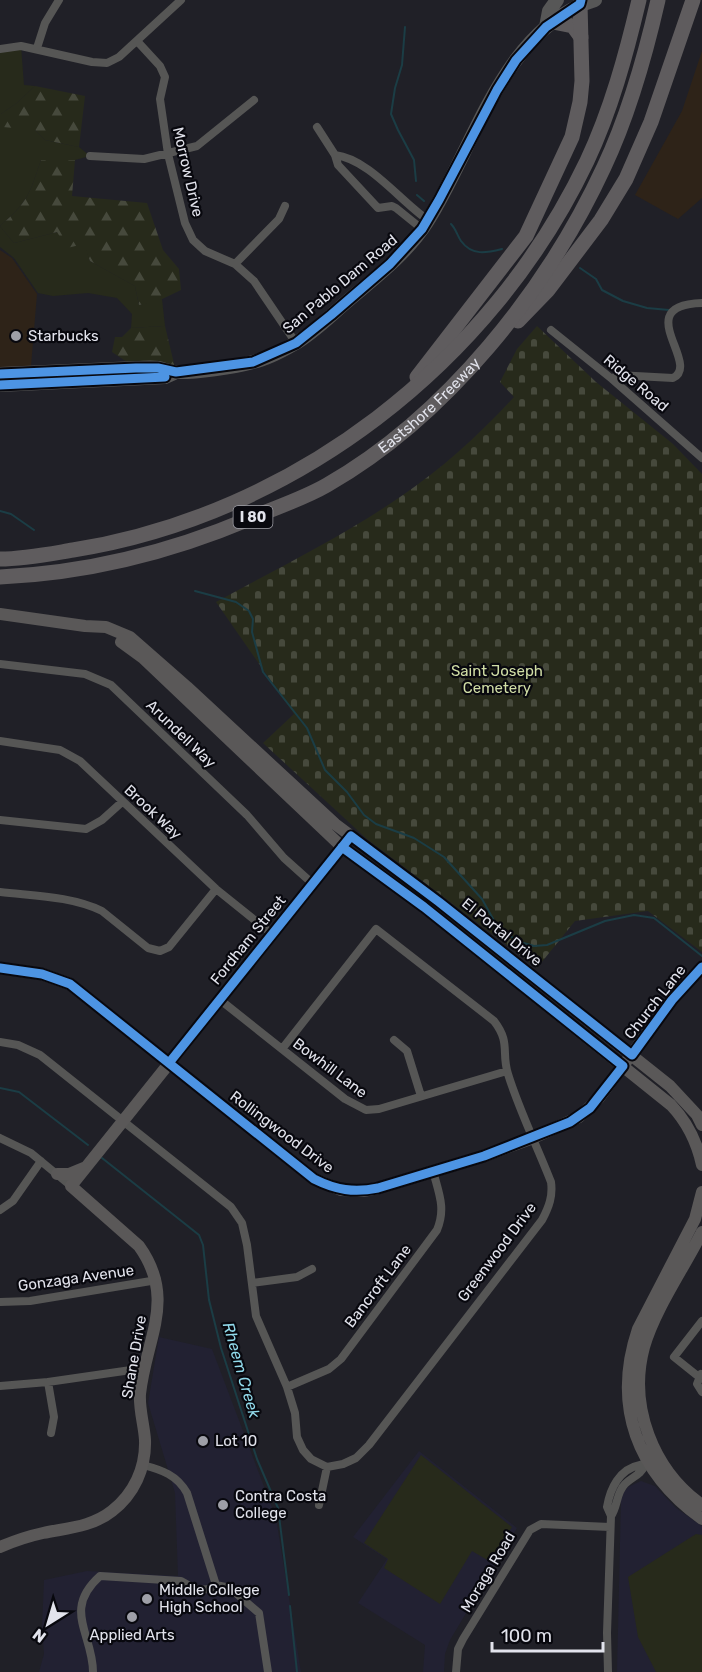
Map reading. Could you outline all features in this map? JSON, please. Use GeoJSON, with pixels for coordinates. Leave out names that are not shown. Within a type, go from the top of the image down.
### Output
{"type":"FeatureCollection","features":[{"type":"Feature","properties":{"kind":"highway","name":"Eastshore Freeway"},"geometry":{"type":"LineString","coordinates":[[0,560],[45,555],[135,538],[180,525],[223,508],[295,473],[343,442],[403,397],[443,362],[477,327],[533,254],[565,203],[587,160],[607,111],[623,65],[639,0]]}},
{"type":"Feature","properties":{"kind":"highway","name":"Eastshore Freeway"},"geometry":{"type":"LineString","coordinates":[[0,577],[85,566],[145,555],[229,527],[325,486],[381,449],[468,372],[517,312],[575,222],[600,176],[626,114],[639,76],[658,0]]}},
{"type":"Feature","properties":{"kind":"highway"},"geometry":{"type":"LineString","coordinates":[[468,372],[549,290],[601,220],[626,179],[641,147],[674,60],[693,0]]}},
{"type":"Feature","properties":{"kind":"highway"},"geometry":{"type":"LineString","coordinates":[[403,397],[526,236],[572,137],[580,102],[580,2]]}},
{"type":"Feature","properties":{"kind":"highway"},"geometry":{"type":"LineString","coordinates":[[549,25],[573,26],[581,37]]}},
{"type":"Feature","properties":{"kind":"main road"},"geometry":{"type":"LineString","coordinates":[[549,25],[549,11],[557,0]]}},
{"type":"Feature","properties":{"kind":"main road","name":"San Pablo Dam Road"},"geometry":{"type":"LineString","coordinates":[[0,385],[165,377],[176,372],[253,362],[296,343],[390,264],[425,225],[497,90],[516,60],[549,25],[580,2],[595,0]]}},
{"type":"Feature","properties":{"kind":"main road","name":"San Pablo Dam Road"},"geometry":{"type":"LineString","coordinates":[[0,374],[136,368],[158,368],[176,372]]}},
{"type":"Feature","properties":{"kind":"main road","name":"El Portal Drive"},"geometry":{"type":"LineString","coordinates":[[0,614],[106,627],[137,643],[351,836],[440,902],[632,1055],[670,1086],[700,1120]]}},
{"type":"Feature","properties":{"kind":"main road","name":"El Portal Drive"},"geometry":{"type":"LineString","coordinates":[[85,626],[105,632],[127,645],[342,847],[424,907],[680,1114],[695,1141],[702,1165]]}},
{"type":"Feature","properties":{"kind":"main road","name":"Fordham Street"},"geometry":{"type":"LineString","coordinates":[[71,1186],[351,836]]}},
{"type":"Feature","properties":{"kind":"main road","name":"Rollingwood Drive"},"geometry":{"type":"LineString","coordinates":[[0,968],[42,974],[70,984],[314,1179],[341,1190],[363,1191],[484,1156],[570,1122],[585,1113],[623,1066]]}},
{"type":"Feature","properties":{"kind":"main road","name":"Church Lane"},"geometry":{"type":"LineString","coordinates":[[623,1066],[672,1000],[702,968]]}},
{"type":"Feature","properties":{"kind":"main road"},"geometry":{"type":"LineString","coordinates":[[57,1174],[70,1173],[87,1166]]}},
{"type":"Feature","properties":{"kind":"main road","name":"Shane Drive"},"geometry":{"type":"LineString","coordinates":[[0,1545],[41,1533],[83,1526],[102,1518],[120,1504],[131,1491],[140,1476],[142,1466],[145,1440],[140,1411],[140,1394],[158,1303],[156,1280],[147,1257],[139,1246],[71,1186]]}},
{"type":"Feature","properties":{"kind":"main road"},"geometry":{"type":"LineString","coordinates":[[702,1192],[695,1219],[643,1318],[632,1345],[628,1368],[628,1400],[634,1431],[669,1492],[702,1519]]}},
{"type":"Feature","properties":{"kind":"main road"},"geometry":{"type":"LineString","coordinates":[[702,1232],[654,1322],[644,1348],[640,1368],[640,1397],[650,1441],[651,1461],[702,1505]]}},
{"type":"Feature","properties":{"kind":"street"},"geometry":{"type":"LineString","coordinates":[[37,48],[45,23],[59,0]]}},
{"type":"Feature","properties":{"kind":"street"},"geometry":{"type":"LineString","coordinates":[[0,49],[21,46],[37,48],[92,62],[107,63],[119,57],[181,0]]}},
{"type":"Feature","properties":{"kind":"street","name":"Morrow Drive"},"geometry":{"type":"LineString","coordinates":[[137,41],[160,66],[165,78],[160,99],[168,154],[185,223],[193,240],[205,251],[235,264],[254,281],[296,343]]}},
{"type":"Feature","properties":{"kind":"street"},"geometry":{"type":"LineString","coordinates":[[90,156],[144,159],[197,146],[254,100]]}},
{"type":"Feature","properties":{"kind":"street"},"geometry":{"type":"LineString","coordinates":[[318,127],[335,155],[338,165],[378,208],[392,206],[425,225]]}},
{"type":"Feature","properties":{"kind":"street"},"geometry":{"type":"LineString","coordinates":[[335,155],[362,166],[380,180],[425,225]]}},
{"type":"Feature","properties":{"kind":"street"},"geometry":{"type":"LineString","coordinates":[[235,264],[279,219],[285,206]]}},
{"type":"Feature","properties":{"kind":"street"},"geometry":{"type":"LineString","coordinates":[[685,345],[674,326],[675,311],[691,303],[702,303]]}},
{"type":"Feature","properties":{"kind":"street","name":"Ridge Road"},"geometry":{"type":"LineString","coordinates":[[551,330],[702,458]]}},
{"type":"Feature","properties":{"kind":"street"},"geometry":{"type":"LineString","coordinates":[[612,380],[617,375],[673,378],[680,376],[688,369],[689,362]]}},
{"type":"Feature","properties":{"kind":"street","name":"Arundell Way"},"geometry":{"type":"LineString","coordinates":[[0,664],[85,674],[111,685],[246,815],[284,858],[313,884]]}},
{"type":"Feature","properties":{"kind":"street","name":"Brook Way"},"geometry":{"type":"LineString","coordinates":[[0,741],[42,746],[67,753],[80,761],[216,889],[272,934]]}},
{"type":"Feature","properties":{"kind":"street"},"geometry":{"type":"LineString","coordinates":[[0,820],[78,830],[86,829],[102,820],[122,802]]}},
{"type":"Feature","properties":{"kind":"street"},"geometry":{"type":"LineString","coordinates":[[0,892],[76,902],[93,907],[102,911],[148,948],[160,951],[169,947],[216,889]]}},
{"type":"Feature","properties":{"kind":"street","name":"Greenwood Drive"},"geometry":{"type":"LineString","coordinates":[[282,1049],[376,929],[494,1021],[501,1030],[506,1042],[507,1071],[552,1189],[550,1205],[542,1220],[369,1445],[356,1458],[343,1464],[327,1467]]}},
{"type":"Feature","properties":{"kind":"street","name":"Bowhill Lane"},"geometry":{"type":"LineString","coordinates":[[219,999],[345,1099],[366,1110],[379,1109],[507,1071]]}},
{"type":"Feature","properties":{"kind":"street"},"geometry":{"type":"LineString","coordinates":[[394,1040],[407,1051],[421,1096]]}},
{"type":"Feature","properties":{"kind":"street"},"geometry":{"type":"LineString","coordinates":[[0,1042],[18,1045],[40,1055],[231,1207],[242,1223],[256,1316],[287,1388],[295,1413],[297,1437],[310,1459],[327,1467],[319,1506]]}},
{"type":"Feature","properties":{"kind":"street"},"geometry":{"type":"LineString","coordinates":[[0,1137],[22,1147],[71,1186]]}},
{"type":"Feature","properties":{"kind":"street"},"geometry":{"type":"LineString","coordinates":[[0,1210],[13,1201],[41,1161]]}},
{"type":"Feature","properties":{"kind":"street","name":"Bancroft Lane"},"geometry":{"type":"LineString","coordinates":[[287,1388],[329,1369],[341,1359],[437,1230],[442,1218],[442,1206],[433,1171]]}},
{"type":"Feature","properties":{"kind":"street"},"geometry":{"type":"LineString","coordinates":[[252,1283],[297,1277],[312,1269]]}},
{"type":"Feature","properties":{"kind":"street","name":"Gonzaga Avenue"},"geometry":{"type":"LineString","coordinates":[[0,1302],[30,1301],[156,1280]]}},
{"type":"Feature","properties":{"kind":"street"},"geometry":{"type":"LineString","coordinates":[[702,1321],[674,1357],[700,1375],[696,1384],[702,1392]]}},
{"type":"Feature","properties":{"kind":"street"},"geometry":{"type":"LineString","coordinates":[[0,1386],[48,1382],[131,1370],[145,1371]]}},
{"type":"Feature","properties":{"kind":"street"},"geometry":{"type":"LineString","coordinates":[[48,1382],[54,1417],[51,1433]]}},
{"type":"Feature","properties":{"kind":"street"},"geometry":{"type":"LineString","coordinates":[[608,1672],[611,1516],[607,1507],[612,1485],[639,1464],[651,1461]]}},
{"type":"Feature","properties":{"kind":"street"},"geometry":{"type":"LineString","coordinates":[[142,1466],[165,1472],[182,1484],[187,1493],[216,1585]]}},
{"type":"Feature","properties":{"kind":"street","name":"Moraga Road"},"geometry":{"type":"LineString","coordinates":[[456,1672],[458,1649],[463,1639],[530,1530],[541,1524],[610,1527]]}},
{"type":"Feature","properties":{"kind":"street"},"geometry":{"type":"LineString","coordinates":[[93,1672],[92,1657],[82,1627],[82,1606],[85,1594],[100,1576],[181,1581],[196,1590],[210,1589],[216,1585],[230,1588],[259,1613],[267,1670]]}},
{"type":"Feature","properties":{"kind":"shaded area"},"geometry":{"type":"Polygon","coordinates":[[[702,51],[702,198],[678,219],[635,195],[682,111],[702,51]]]}},
{"type":"Feature","properties":{"kind":"shaded area"},"geometry":{"type":"Polygon","coordinates":[[[0,250],[12,258],[37,294],[31,366],[0,368],[0,250]]]}},
{"type":"Feature","properties":{"kind":"shaded area","name":"Contra Costa College"},"geometry":{"type":"Polygon","coordinates":[[[159,1337],[212,1349],[276,1518],[301,1672],[39,1672],[44,1654],[42,1628],[44,1580],[87,1571],[178,1576],[175,1493],[148,1403],[159,1337]]]}},
{"type":"Feature","properties":{"kind":"shaded area","name":"Contra Costa College"},"geometry":{"type":"Polygon","coordinates":[[[419,1451],[517,1528],[450,1640],[445,1654],[444,1672],[423,1672],[425,1645],[358,1603],[387,1559],[353,1537],[419,1451]]]}},
{"type":"Feature","properties":{"kind":"shaded area"},"geometry":{"type":"Polygon","coordinates":[[[641,1481],[655,1486],[676,1508],[702,1526],[702,1672],[617,1672],[621,1500],[628,1487],[641,1481]]]}},
{"type":"Feature","properties":{"kind":"green space"},"geometry":{"type":"Polygon","coordinates":[[[21,46],[24,85],[35,86],[1,114],[35,130],[45,140],[79,147],[90,156],[75,160],[41,160],[27,197],[0,226],[0,49],[21,46]]]}},
{"type":"Feature","properties":{"kind":"green space"},"geometry":{"type":"Polygon","coordinates":[[[35,86],[85,96],[79,147],[45,140],[35,130],[3,127],[1,114],[35,86]]]}},
{"type":"Feature","properties":{"kind":"green space"},"geometry":{"type":"Polygon","coordinates":[[[41,160],[75,160],[72,196],[147,203],[163,250],[179,269],[181,290],[156,302],[139,305],[135,286],[90,261],[84,244],[67,248],[57,232],[14,243],[0,226],[27,197],[41,160]]]}},
{"type":"Feature","properties":{"kind":"green space"},"geometry":{"type":"Polygon","coordinates":[[[0,226],[14,243],[57,232],[85,244],[90,261],[135,286],[139,305],[162,299],[165,326],[131,328],[132,314],[117,298],[88,293],[53,296],[38,293],[14,258],[0,247],[0,226]]]}},
{"type":"Feature","properties":{"kind":"green space"},"geometry":{"type":"Polygon","coordinates":[[[165,326],[176,372],[136,368],[112,352],[115,337],[122,337],[131,328],[165,326]]]}},
{"type":"Feature","properties":{"kind":"green space","name":"Saint Joseph Cemetery"},"geometry":{"type":"Polygon","coordinates":[[[537,326],[596,382],[673,444],[702,474],[702,952],[648,911],[575,921],[537,968],[367,839],[263,743],[294,714],[216,602],[356,526],[446,463],[514,397],[500,382],[517,349],[537,326]]]}},
{"type":"Feature","properties":{"kind":"green space"},"geometry":{"type":"Polygon","coordinates":[[[421,1455],[512,1527],[489,1561],[472,1551],[440,1604],[384,1568],[388,1559],[364,1543],[421,1455]]]}},
{"type":"Feature","properties":{"kind":"green space"},"geometry":{"type":"Polygon","coordinates":[[[696,1534],[702,1535],[702,1672],[656,1672],[638,1637],[628,1577],[696,1534]]]}},
{"type":"Feature","properties":{"kind":"waterway"},"geometry":{"type":"LineString","coordinates":[[405,27],[402,65],[391,114],[414,160],[416,181]]}},
{"type":"Feature","properties":{"kind":"waterway"},"geometry":{"type":"LineString","coordinates":[[417,195],[424,201]]}},
{"type":"Feature","properties":{"kind":"waterway"},"geometry":{"type":"LineString","coordinates":[[451,224],[461,241],[470,249],[480,252],[502,249]]}},
{"type":"Feature","properties":{"kind":"waterway"},"geometry":{"type":"LineString","coordinates":[[580,268],[596,279],[602,290],[623,301],[647,308],[669,310]]}},
{"type":"Feature","properties":{"kind":"waterway"},"geometry":{"type":"LineString","coordinates":[[0,511],[11,514],[34,530]]}},
{"type":"Feature","properties":{"kind":"waterway"},"geometry":{"type":"LineString","coordinates":[[195,591],[236,602],[249,611],[253,619],[252,632],[263,672],[307,728],[325,770],[347,792],[364,815],[376,824],[414,838],[444,857],[482,899],[497,926],[517,941],[534,946],[547,945],[605,921],[634,915],[654,918],[702,956]]}},
{"type":"Feature","properties":{"kind":"waterway","name":"Rheem Creek"},"geometry":{"type":"LineString","coordinates":[[0,1088],[19,1092],[88,1145]]}},
{"type":"Feature","properties":{"kind":"waterway","name":"Rheem Creek"},"geometry":{"type":"LineString","coordinates":[[102,1158],[199,1235],[203,1245],[209,1300],[221,1348],[257,1459],[278,1508],[289,1595]]}},
{"type":"Feature","properties":{"kind":"waterway","name":"Rheem Creek"},"geometry":{"type":"LineString","coordinates":[[290,1606],[297,1672]]}},
{"type":"Feature","properties":{"kind":"cycle path"},"geometry":{"type":"LineString","coordinates":[[0,374],[136,368],[158,368],[176,372],[253,362],[296,343],[390,264],[422,229],[497,90],[516,60],[546,27],[580,4],[581,0]]}},
{"type":"Feature","properties":{"kind":"cycle path"},"geometry":{"type":"LineString","coordinates":[[0,385],[165,377]]}},
{"type":"Feature","properties":{"kind":"cycle path"},"geometry":{"type":"LineString","coordinates":[[169,1063],[351,836],[439,902],[632,1055],[672,1000],[702,967]]}},
{"type":"Feature","properties":{"kind":"cycle path"},"geometry":{"type":"LineString","coordinates":[[0,968],[42,974],[70,984],[314,1179],[338,1188],[353,1190],[378,1188],[484,1156],[570,1122],[590,1108],[623,1066],[424,907],[342,847]]}},
{"type":"Feature","properties":{"kind":"place","name":"Starbucks"},"geometry":{"type":"Point","coordinates":[16,336]}},
{"type":"Feature","properties":{"kind":"place","name":"Lot 10"},"geometry":{"type":"Point","coordinates":[203,1441]}},
{"type":"Feature","properties":{"kind":"place","name":"Contra Costa College"},"geometry":{"type":"Point","coordinates":[223,1505]}},
{"type":"Feature","properties":{"kind":"place","name":"Middle College High School"},"geometry":{"type":"Point","coordinates":[147,1599]}},
{"type":"Feature","properties":{"kind":"place","name":"Applied Arts"},"geometry":{"type":"Point","coordinates":[132,1617]}}]}
